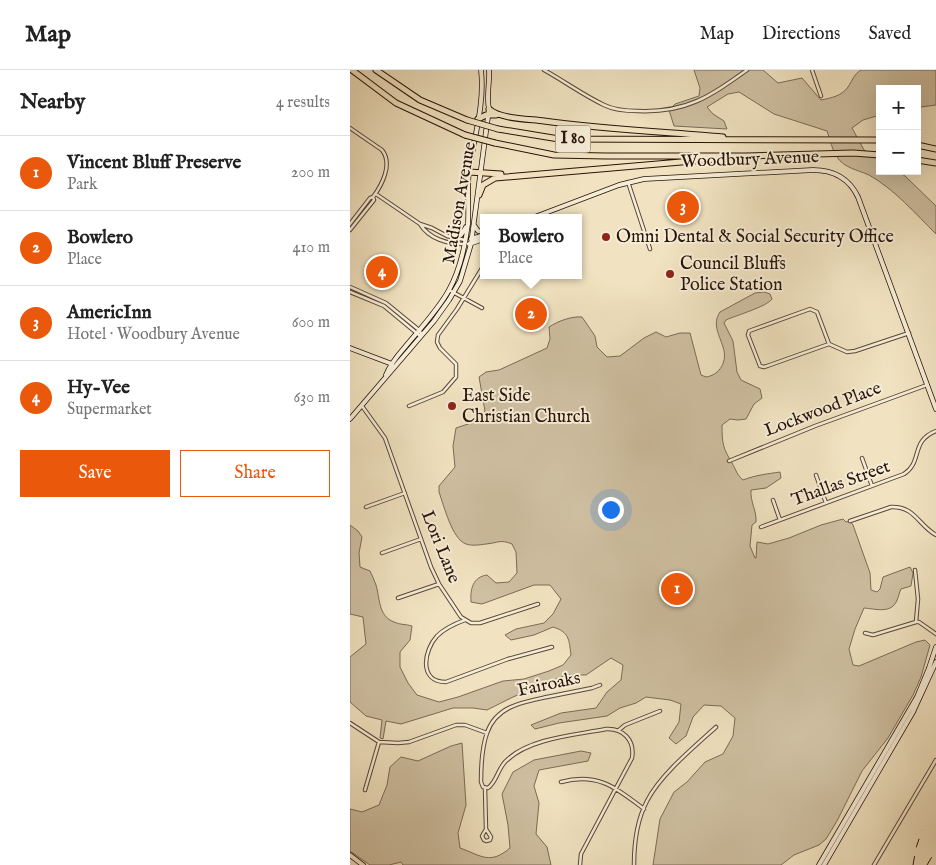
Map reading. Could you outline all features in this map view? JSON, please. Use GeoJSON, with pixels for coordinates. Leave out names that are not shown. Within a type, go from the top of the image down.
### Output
{"type":"FeatureCollection","features":[{"type":"Feature","properties":{"kind":"highway","name":"I 80"},"geometry":{"type":"LineString","coordinates":[[352,70],[396,103],[465,135],[495,144],[554,154],[746,156],[876,154]]}},
{"type":"Feature","properties":{"kind":"highway","name":"I 80"},"geometry":{"type":"LineString","coordinates":[[376,70],[420,100],[467,120],[498,129],[559,139],[876,140]]}},
{"type":"Feature","properties":{"kind":"highway"},"geometry":{"type":"LineString","coordinates":[[478,119],[489,112],[516,118],[614,130],[778,140]]}},
{"type":"Feature","properties":{"kind":"highway"},"geometry":{"type":"LineString","coordinates":[[921,146],[936,149]]}},
{"type":"Feature","properties":{"kind":"highway"},"geometry":{"type":"LineString","coordinates":[[479,195],[483,185],[489,180],[516,175],[746,156]]}},
{"type":"Feature","properties":{"kind":"highway"},"geometry":{"type":"LineString","coordinates":[[921,161],[936,163]]}},
{"type":"Feature","properties":{"kind":"highway"},"geometry":{"type":"LineString","coordinates":[[469,172],[516,175]]}},
{"type":"Feature","properties":{"kind":"main road","name":"Madison Avenue"},"geometry":{"type":"LineString","coordinates":[[350,418],[394,365],[449,290],[458,269],[468,223],[469,172],[482,100],[481,70]]}},
{"type":"Feature","properties":{"kind":"main road","name":"Madison Avenue"},"geometry":{"type":"LineString","coordinates":[[394,365],[422,335],[454,292],[463,272],[471,242],[479,195],[489,112],[487,100],[490,82],[489,70]]}},
{"type":"Feature","properties":{"kind":"main road","name":"Woodbury Avenue"},"geometry":{"type":"LineString","coordinates":[[543,214],[628,182],[659,178],[813,170],[826,170],[840,175],[851,185],[858,197],[936,409]]}},
{"type":"Feature","properties":{"kind":"main road"},"geometry":{"type":"LineString","coordinates":[[452,237],[461,235],[468,223]]}},
{"type":"Feature","properties":{"kind":"main road"},"geometry":{"type":"LineString","coordinates":[[474,223],[480,231]]}},
{"type":"Feature","properties":{"kind":"main road"},"geometry":{"type":"LineString","coordinates":[[471,242],[480,236]]}},
{"type":"Feature","properties":{"kind":"main road"},"geometry":{"type":"LineString","coordinates":[[465,242],[480,240]]}},
{"type":"Feature","properties":{"kind":"main road"},"geometry":{"type":"LineString","coordinates":[[350,348],[394,365]]}},
{"type":"Feature","properties":{"kind":"main road"},"geometry":{"type":"LineString","coordinates":[[819,865],[917,697],[930,668],[936,647]]}},
{"type":"Feature","properties":{"kind":"main road"},"geometry":{"type":"LineString","coordinates":[[824,865],[920,700],[936,662]]}},
{"type":"Feature","properties":{"kind":"main road"},"geometry":{"type":"LineString","coordinates":[[350,855],[363,865]]}},
{"type":"Feature","properties":{"kind":"street"},"geometry":{"type":"LineString","coordinates":[[544,70],[605,106],[648,112],[667,111],[686,106],[711,94],[746,70]]}},
{"type":"Feature","properties":{"kind":"street"},"geometry":{"type":"LineString","coordinates":[[812,70],[821,96]]}},
{"type":"Feature","properties":{"kind":"street"},"geometry":{"type":"LineString","coordinates":[[350,128],[382,150],[386,155],[386,170],[376,194],[370,198],[350,224]]}},
{"type":"Feature","properties":{"kind":"street"},"geometry":{"type":"LineString","coordinates":[[628,182],[650,249]]}},
{"type":"Feature","properties":{"kind":"street"},"geometry":{"type":"LineString","coordinates":[[376,194],[420,224],[465,242]]}},
{"type":"Feature","properties":{"kind":"street"},"geometry":{"type":"LineString","coordinates":[[350,230],[374,200],[373,197]]}},
{"type":"Feature","properties":{"kind":"street"},"geometry":{"type":"LineString","coordinates":[[420,224],[424,230],[437,238],[450,243],[465,242]]}},
{"type":"Feature","properties":{"kind":"street"},"geometry":{"type":"LineString","coordinates":[[408,406],[443,392],[456,376],[456,364],[440,348],[437,338],[480,272]]}},
{"type":"Feature","properties":{"kind":"street"},"geometry":{"type":"LineString","coordinates":[[350,287],[386,303],[422,335]]}},
{"type":"Feature","properties":{"kind":"street"},"geometry":{"type":"LineString","coordinates":[[449,290],[482,308]]}},
{"type":"Feature","properties":{"kind":"street"},"geometry":{"type":"LineString","coordinates":[[350,292],[384,306],[418,331]]}},
{"type":"Feature","properties":{"kind":"street"},"geometry":{"type":"LineString","coordinates":[[829,344],[817,312],[813,309],[750,330],[748,335],[758,364],[762,367],[829,344],[847,352],[855,352],[908,333]]}},
{"type":"Feature","properties":{"kind":"street","name":"Lockwood Place"},"geometry":{"type":"LineString","coordinates":[[729,460],[814,426],[927,385]]}},
{"type":"Feature","properties":{"kind":"street","name":"Lori Lane"},"geometry":{"type":"LineString","coordinates":[[361,405],[385,438],[439,584],[464,620]]}},
{"type":"Feature","properties":{"kind":"street","name":"Thallas Street"},"geometry":{"type":"LineString","coordinates":[[761,527],[908,472],[913,466],[922,440],[936,431]]}},
{"type":"Feature","properties":{"kind":"street"},"geometry":{"type":"LineString","coordinates":[[862,458],[872,486]]}},
{"type":"Feature","properties":{"kind":"street"},"geometry":{"type":"LineString","coordinates":[[816,475],[826,503]]}},
{"type":"Feature","properties":{"kind":"street"},"geometry":{"type":"LineString","coordinates":[[366,507],[405,493]]}},
{"type":"Feature","properties":{"kind":"street"},"geometry":{"type":"LineString","coordinates":[[773,500],[780,520]]}},
{"type":"Feature","properties":{"kind":"street"},"geometry":{"type":"LineString","coordinates":[[850,521],[891,507],[902,508],[908,510],[936,535]]}},
{"type":"Feature","properties":{"kind":"street"},"geometry":{"type":"LineString","coordinates":[[382,553],[421,539]]}},
{"type":"Feature","properties":{"kind":"street"},"geometry":{"type":"LineString","coordinates":[[915,570],[918,599],[916,622]]}},
{"type":"Feature","properties":{"kind":"street"},"geometry":{"type":"LineString","coordinates":[[398,598],[439,584]]}},
{"type":"Feature","properties":{"kind":"street"},"geometry":{"type":"LineString","coordinates":[[538,604],[480,623],[464,620],[446,629],[430,647],[427,669],[430,676],[436,681],[446,682],[552,647]]}},
{"type":"Feature","properties":{"kind":"street"},"geometry":{"type":"LineString","coordinates":[[865,633],[873,635],[919,622],[936,634]]}},
{"type":"Feature","properties":{"kind":"street","name":"Fairoaks"},"geometry":{"type":"LineString","coordinates":[[487,733],[497,717],[512,706],[600,685]]}},
{"type":"Feature","properties":{"kind":"street"},"geometry":{"type":"LineString","coordinates":[[619,730],[624,725],[660,711]]}},
{"type":"Feature","properties":{"kind":"street"},"geometry":{"type":"LineString","coordinates":[[350,723],[379,742],[409,742],[456,725],[465,725],[487,733],[481,780],[485,788],[486,828],[482,836],[486,841],[490,840],[491,836],[486,828]]}},
{"type":"Feature","properties":{"kind":"street"},"geometry":{"type":"LineString","coordinates":[[634,865],[636,838],[644,809],[650,796],[664,778],[716,727]]}},
{"type":"Feature","properties":{"kind":"street"},"geometry":{"type":"LineString","coordinates":[[485,788],[490,787],[497,772],[506,760],[516,752],[533,744],[606,729],[619,730],[630,740],[633,754],[617,788],[580,854],[580,865]]}},
{"type":"Feature","properties":{"kind":"street"},"geometry":{"type":"LineString","coordinates":[[365,790],[379,742]]}},
{"type":"Feature","properties":{"kind":"street"},"geometry":{"type":"LineString","coordinates":[[874,865],[936,760]]}},
{"type":"Feature","properties":{"kind":"street"},"geometry":{"type":"LineString","coordinates":[[562,782],[577,778],[593,779],[617,788],[644,809]]}},
{"type":"Feature","properties":{"kind":"shaded area"},"geometry":{"type":"Polygon","coordinates":[[[694,70],[763,70],[778,83],[802,78],[821,100],[843,93],[861,70],[936,70],[936,105],[921,107],[921,85],[876,85],[876,116],[863,120],[852,128],[864,150],[876,158],[876,175],[903,175],[936,206],[936,234],[904,202],[878,180],[840,161],[834,151],[827,131],[774,114],[739,92],[728,94],[707,107],[713,114],[724,121],[727,129],[674,126],[669,110],[675,104],[699,96],[700,88],[694,70]]]}},
{"type":"Feature","properties":{"kind":"shaded area"},"geometry":{"type":"Polygon","coordinates":[[[764,292],[770,294],[772,299],[769,302],[726,320],[724,323],[733,341],[737,372],[741,380],[760,389],[762,398],[754,404],[746,419],[730,419],[722,425],[725,449],[743,480],[780,472],[781,478],[766,488],[751,490],[756,522],[752,525],[750,546],[755,558],[757,542],[768,544],[821,525],[843,519],[846,522],[850,521],[870,573],[871,590],[877,592],[880,589],[883,577],[910,567],[913,573],[911,586],[901,589],[895,604],[891,607],[883,610],[864,608],[849,649],[853,665],[859,666],[916,642],[925,640],[930,645],[921,677],[913,695],[888,738],[862,771],[826,839],[819,845],[794,855],[781,865],[653,865],[660,819],[674,792],[687,782],[705,762],[723,754],[733,736],[735,718],[721,706],[704,705],[693,717],[686,736],[676,744],[669,738],[679,722],[681,704],[670,700],[646,697],[607,716],[559,723],[535,729],[531,725],[561,713],[596,708],[607,692],[621,680],[623,665],[611,658],[586,675],[566,675],[487,710],[453,708],[401,724],[386,721],[383,739],[380,738],[382,720],[366,716],[350,702],[350,657],[366,644],[363,617],[350,614],[350,525],[362,537],[359,553],[360,567],[370,571],[376,585],[380,606],[385,616],[396,623],[412,626],[410,640],[400,652],[400,667],[417,695],[439,702],[503,681],[524,679],[563,665],[571,655],[569,640],[562,631],[553,627],[534,635],[511,640],[505,635],[516,629],[544,623],[553,614],[561,599],[550,585],[534,585],[482,604],[471,602],[473,584],[478,578],[487,575],[496,583],[509,582],[517,573],[516,552],[512,544],[502,542],[473,545],[461,541],[449,521],[439,492],[439,486],[455,467],[453,446],[456,428],[474,422],[485,411],[479,377],[486,372],[499,370],[547,348],[550,339],[549,327],[574,317],[582,317],[595,336],[597,347],[607,357],[620,356],[644,338],[656,332],[666,337],[680,333],[690,333],[701,375],[711,376],[719,370],[724,362],[723,347],[716,325],[720,312],[755,293],[764,292]]]}},
{"type":"Feature","properties":{"kind":"shaded area"},"geometry":{"type":"Polygon","coordinates":[[[462,743],[466,805],[458,833],[460,848],[491,858],[510,848],[502,794],[513,772],[534,760],[581,751],[591,753],[588,761],[539,770],[534,786],[539,803],[536,834],[547,847],[551,865],[403,865],[401,862],[389,865],[370,865],[350,851],[350,809],[362,812],[379,805],[387,785],[390,767],[401,757],[418,761],[462,743]]]}},
{"type":"Feature","properties":{"kind":"railway"},"geometry":{"type":"LineString","coordinates":[[913,865],[922,830]]}},
{"type":"Feature","properties":{"kind":"railway"},"geometry":{"type":"LineString","coordinates":[[927,865],[936,850]]}},
{"type":"Feature","properties":{"kind":"place","name":"AmericInn"},"geometry":{"type":"Point","coordinates":[683,207]}},
{"type":"Feature","properties":{"kind":"place","name":"Omni Dental & Social Security Office"},"geometry":{"type":"Point","coordinates":[606,237]}},
{"type":"Feature","properties":{"kind":"place","name":"Hy-Vee"},"geometry":{"type":"Point","coordinates":[382,272]}},
{"type":"Feature","properties":{"kind":"place","name":"Council Bluffs Police Station"},"geometry":{"type":"Point","coordinates":[670,274]}},
{"type":"Feature","properties":{"kind":"place","name":"Bowlero"},"geometry":{"type":"Point","coordinates":[531,314]}},
{"type":"Feature","properties":{"kind":"place","name":"East Side Christian Church"},"geometry":{"type":"Point","coordinates":[452,406]}},
{"type":"Feature","properties":{"kind":"place","name":"Vincent Bluff Preserve"},"geometry":{"type":"Point","coordinates":[677,589]}}]}
